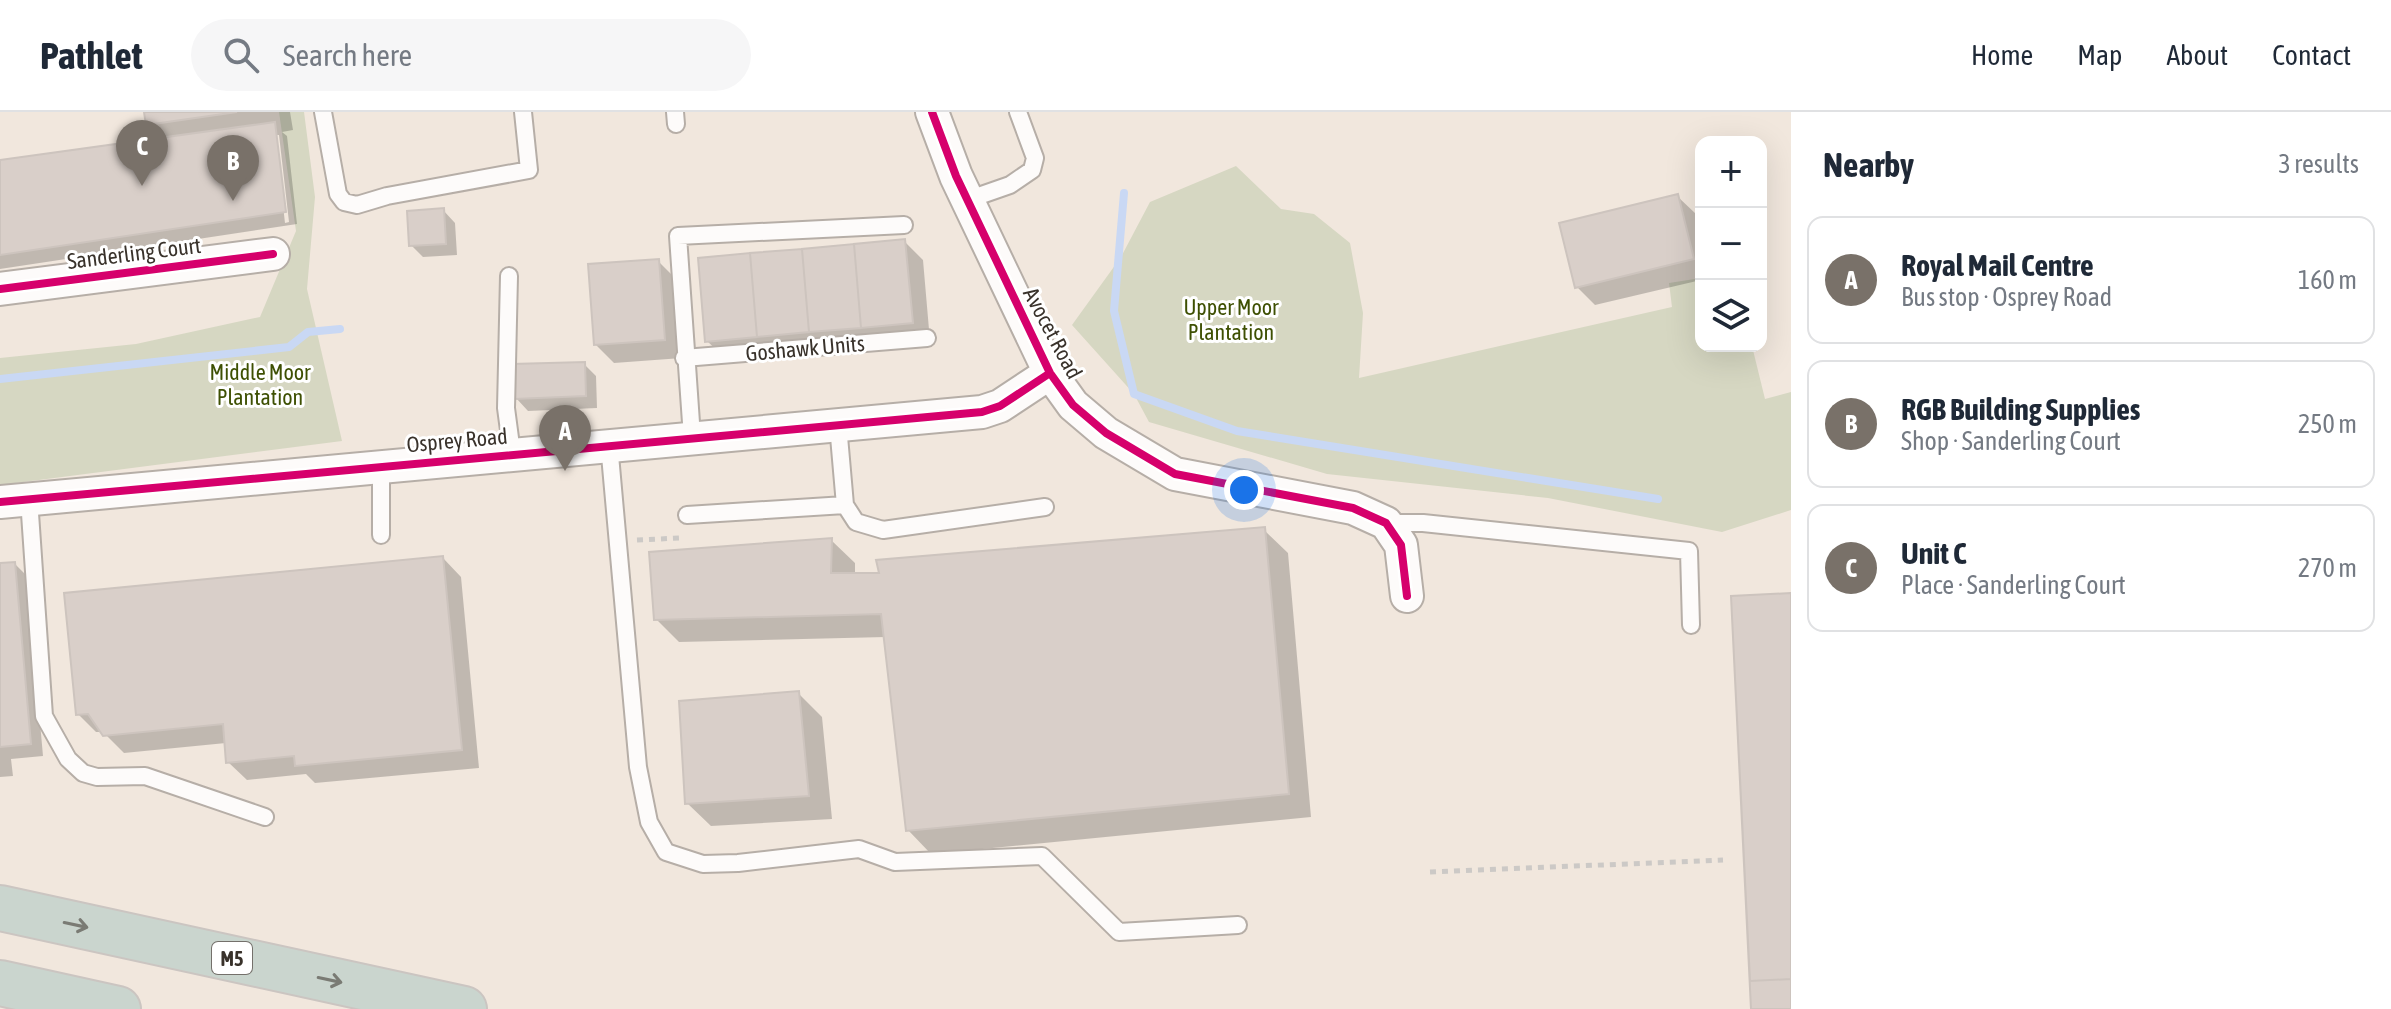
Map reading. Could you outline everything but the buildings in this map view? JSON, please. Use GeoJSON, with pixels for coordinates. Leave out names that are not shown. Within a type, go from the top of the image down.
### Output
{"type":"FeatureCollection","features":[{"type":"Feature","properties":{"kind":"highway","name":"M5"},"geometry":{"type":"LineString","coordinates":[[0,908],[464,1009]]}},
{"type":"Feature","properties":{"kind":"highway"},"geometry":{"type":"LineString","coordinates":[[0,983],[118,1009]]}},
{"type":"Feature","properties":{"kind":"street","name":"Avocet Road"},"geometry":{"type":"LineString","coordinates":[[932,112],[967,200],[1050,373],[1073,405],[1106,433],[1175,474],[1353,508],[1386,523]]}},
{"type":"Feature","properties":{"kind":"street","name":"Sanderling Court"},"geometry":{"type":"LineString","coordinates":[[0,289],[273,254]]}},
{"type":"Feature","properties":{"kind":"street","name":"Osprey Road"},"geometry":{"type":"LineString","coordinates":[[15,500],[982,412],[1020,394],[1050,373]]}},
{"type":"Feature","properties":{"kind":"street"},"geometry":{"type":"LineString","coordinates":[[1386,523],[1401,545],[1407,596]]}},
{"type":"Feature","properties":{"kind":"lane"},"geometry":{"type":"LineString","coordinates":[[323,112],[338,194],[344,202],[357,205],[387,196],[529,170],[523,112]]}},
{"type":"Feature","properties":{"kind":"lane"},"geometry":{"type":"LineString","coordinates":[[967,200],[1010,185],[1032,170],[1035,158],[1018,112]]}},
{"type":"Feature","properties":{"kind":"lane"},"geometry":{"type":"LineString","coordinates":[[692,437],[684,358],[678,236],[904,225]]}},
{"type":"Feature","properties":{"kind":"lane"},"geometry":{"type":"LineString","coordinates":[[509,276],[506,408],[512,453]]}},
{"type":"Feature","properties":{"kind":"lane","name":"Goshawk Units"},"geometry":{"type":"LineString","coordinates":[[684,358],[927,338]]}},
{"type":"Feature","properties":{"kind":"lane"},"geometry":{"type":"LineString","coordinates":[[838,425],[845,505],[856,522],[883,530],[1045,507]]}},
{"type":"Feature","properties":{"kind":"lane"},"geometry":{"type":"LineString","coordinates":[[609,444],[638,767],[649,822],[666,852],[703,864],[859,849],[895,862],[1042,856],[1119,932],[1238,925]]}},
{"type":"Feature","properties":{"kind":"lane"},"geometry":{"type":"LineString","coordinates":[[381,465],[381,535]]}},
{"type":"Feature","properties":{"kind":"lane"},"geometry":{"type":"LineString","coordinates":[[15,500],[44,716],[68,759],[83,773],[97,777],[145,776],[265,817]]}},
{"type":"Feature","properties":{"kind":"lane"},"geometry":{"type":"LineString","coordinates":[[687,515],[845,505]]}},
{"type":"Feature","properties":{"kind":"lane"},"geometry":{"type":"LineString","coordinates":[[1386,523],[1423,523],[1689,551],[1691,625]]}},
{"type":"Feature","properties":{"kind":"path"},"geometry":{"type":"LineString","coordinates":[[618,541],[680,538],[687,515]]}},
{"type":"Feature","properties":{"kind":"path"},"geometry":{"type":"LineString","coordinates":[[1430,872],[1723,860]]}},
{"type":"Feature","properties":{"kind":"green space","name":"Middle Moor Plantation"},"geometry":{"type":"Polygon","coordinates":[[[279,112],[304,112],[315,197],[307,289],[342,441],[0,485],[0,358],[136,344],[260,317],[296,231],[279,112]]]}},
{"type":"Feature","properties":{"kind":"green space","name":"Upper Moor Plantation"},"geometry":{"type":"Polygon","coordinates":[[[1236,166],[1281,209],[1314,214],[1350,243],[1363,313],[1359,378],[1672,307],[1669,283],[1695,279],[1695,352],[1753,352],[1765,399],[1791,392],[1791,510],[1722,532],[1548,498],[1327,474],[1149,422],[1134,394],[1072,325],[1121,257],[1150,202],[1236,166]]]}},
{"type":"Feature","properties":{"kind":"waterway"},"geometry":{"type":"LineString","coordinates":[[1124,193],[1114,311],[1134,394],[1237,431],[1658,499]]}},
{"type":"Feature","properties":{"kind":"waterway"},"geometry":{"type":"LineString","coordinates":[[0,379],[289,347],[308,332],[340,329]]}},
{"type":"Feature","properties":{"kind":"cycle path"},"geometry":{"type":"LineString","coordinates":[[932,112],[956,176],[1050,373],[1073,405],[1106,433],[1175,474],[1353,508],[1386,523],[1401,545],[1407,596]]}},
{"type":"Feature","properties":{"kind":"cycle path"},"geometry":{"type":"LineString","coordinates":[[0,289],[273,254]]}},
{"type":"Feature","properties":{"kind":"cycle path"},"geometry":{"type":"LineString","coordinates":[[0,502],[982,412],[1000,406],[1050,373]]}},
{"type":"Feature","properties":{"kind":"place","name":"Unit C"},"geometry":{"type":"Point","coordinates":[142,186]}},
{"type":"Feature","properties":{"kind":"place","name":"RGB Building Supplies"},"geometry":{"type":"Point","coordinates":[233,201]}},
{"type":"Feature","properties":{"kind":"place","name":"Royal Mail Centre"},"geometry":{"type":"Point","coordinates":[565,471]}}]}
